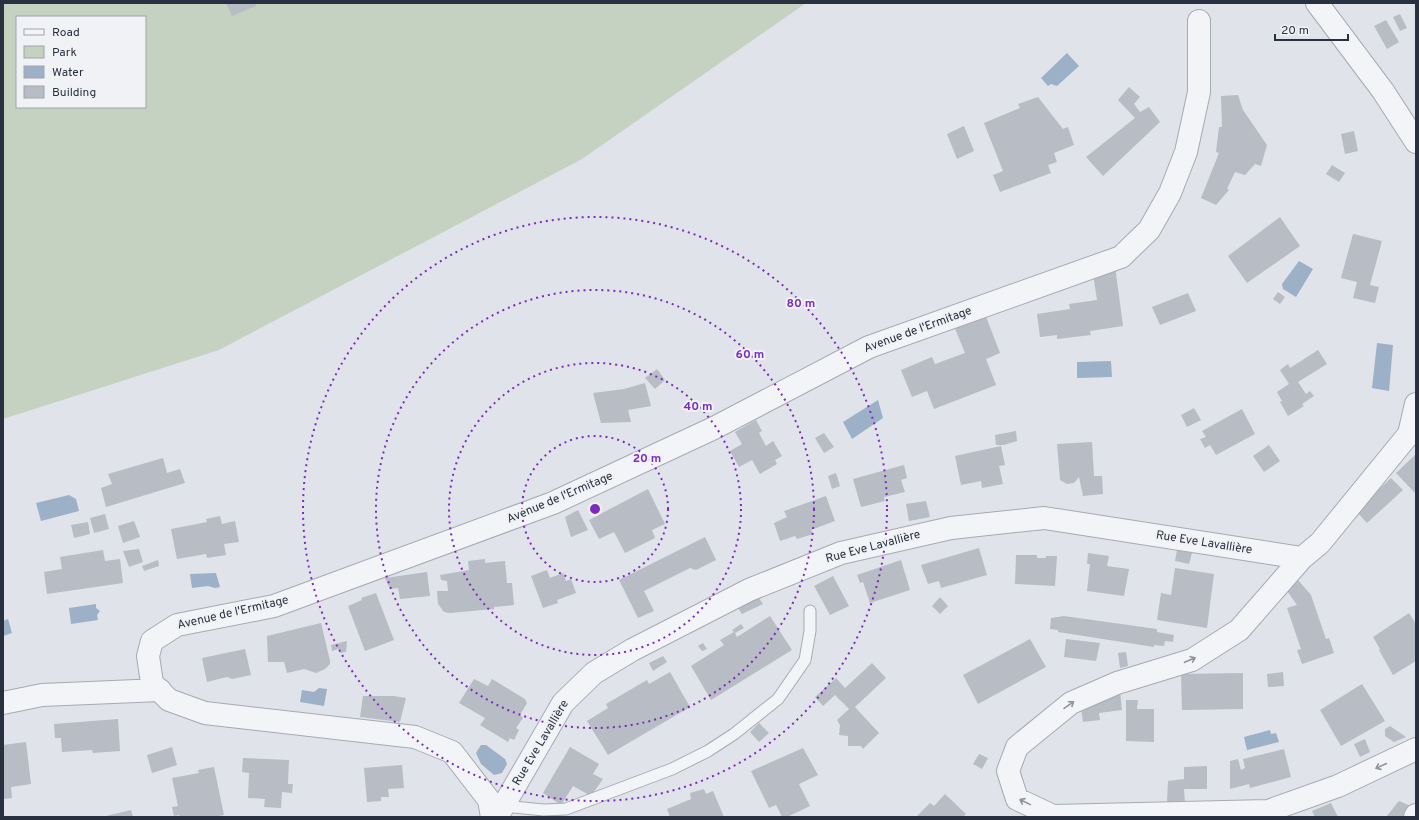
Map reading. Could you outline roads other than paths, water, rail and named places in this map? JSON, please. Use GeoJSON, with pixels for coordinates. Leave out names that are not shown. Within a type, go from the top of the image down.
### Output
{"type":"FeatureCollection","features":[{"type":"Feature","properties":{"kind":"street"},"geometry":{"type":"LineString","coordinates":[[1317,3],[1383,91],[1416,142]]}},
{"type":"Feature","properties":{"kind":"street","name":"Avenue de l'Ermitage"},"geometry":{"type":"LineString","coordinates":[[497,813],[489,800],[452,752],[415,736],[205,713],[169,700],[152,683],[148,656],[152,641],[177,624],[274,606],[553,504],[714,428],[869,347],[1121,257],[1149,230],[1170,193],[1186,152],[1199,92],[1199,21]]}},
{"type":"Feature","properties":{"kind":"street"},"geometry":{"type":"LineString","coordinates":[[1416,404],[1409,434],[1320,543],[1302,558],[1239,630],[1192,660],[1117,683],[1070,703],[1017,747],[1008,771],[1017,798],[1053,816],[1268,811],[1338,786],[1416,749]]}},
{"type":"Feature","properties":{"kind":"street","name":"Rue Eve Lavallière"},"geometry":{"type":"LineString","coordinates":[[497,813],[563,703],[594,673],[632,650],[749,590],[841,553],[951,528],[1044,518],[1302,558]]}},
{"type":"Feature","properties":{"kind":"street"},"geometry":{"type":"LineString","coordinates":[[3,703],[42,695],[160,690]]}},
{"type":"Feature","properties":{"kind":"lane"},"geometry":{"type":"LineString","coordinates":[[497,813],[566,809],[672,769],[708,751],[734,734],[778,699],[805,660],[810,631],[810,611]]}},
{"type":"Feature","properties":{"kind":"water"},"geometry":{"type":"Polygon","coordinates":[[[1067,53],[1079,66],[1057,86],[1051,84],[1048,86],[1041,78],[1067,53]]]}},
{"type":"Feature","properties":{"kind":"water"},"geometry":{"type":"Polygon","coordinates":[[[1299,261],[1313,269],[1296,297],[1283,289],[1282,284],[1299,261]]]}},
{"type":"Feature","properties":{"kind":"water"},"geometry":{"type":"Polygon","coordinates":[[[1377,343],[1393,345],[1389,391],[1372,388],[1377,343]]]}},
{"type":"Feature","properties":{"kind":"water"},"geometry":{"type":"Polygon","coordinates":[[[1111,361],[1112,377],[1077,378],[1077,362],[1111,361]]]}},
{"type":"Feature","properties":{"kind":"water"},"geometry":{"type":"Polygon","coordinates":[[[878,400],[883,418],[852,439],[843,422],[878,400]]]}},
{"type":"Feature","properties":{"kind":"water"},"geometry":{"type":"Polygon","coordinates":[[[69,495],[76,499],[79,511],[41,521],[36,503],[69,495]]]}},
{"type":"Feature","properties":{"kind":"water"},"geometry":{"type":"Polygon","coordinates":[[[216,573],[220,587],[215,588],[208,586],[192,588],[190,574],[216,573]]]}},
{"type":"Feature","properties":{"kind":"water"},"geometry":{"type":"Polygon","coordinates":[[[96,604],[96,608],[100,611],[97,615],[98,620],[71,624],[69,608],[96,604]]]}},
{"type":"Feature","properties":{"kind":"water"},"geometry":{"type":"Polygon","coordinates":[[[8,619],[12,633],[3,636],[3,621],[8,619]]]}},
{"type":"Feature","properties":{"kind":"water"},"geometry":{"type":"Polygon","coordinates":[[[319,688],[327,689],[324,706],[300,702],[302,690],[314,692],[319,688]]]}},
{"type":"Feature","properties":{"kind":"water"},"geometry":{"type":"Polygon","coordinates":[[[1270,730],[1271,734],[1276,733],[1279,742],[1247,750],[1244,737],[1270,730]]]}},
{"type":"Feature","properties":{"kind":"water"},"geometry":{"type":"Polygon","coordinates":[[[481,745],[486,745],[505,759],[507,764],[502,773],[494,775],[481,764],[476,753],[481,745]]]}}]}
